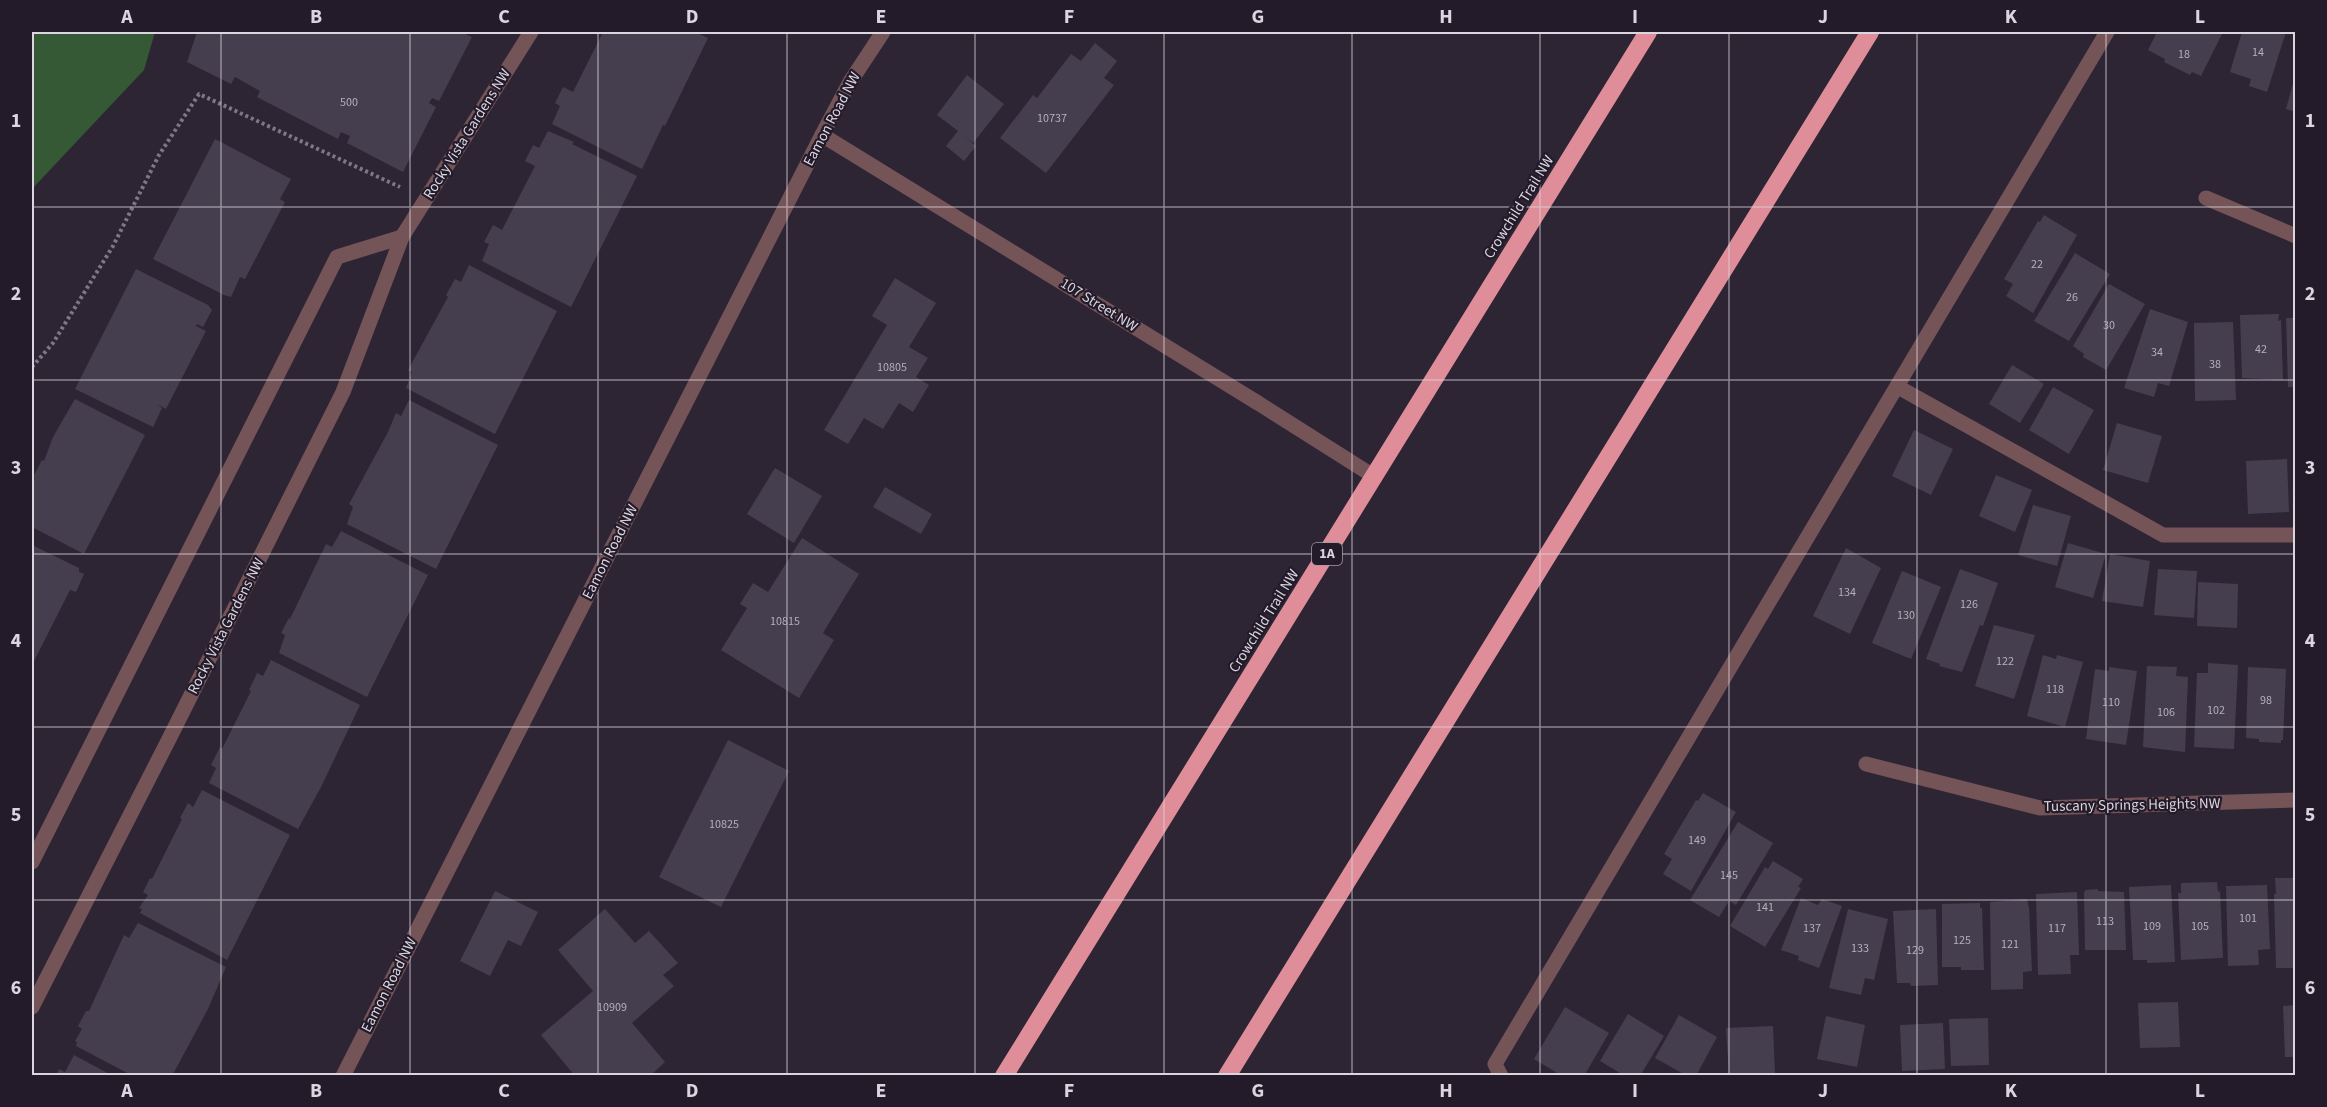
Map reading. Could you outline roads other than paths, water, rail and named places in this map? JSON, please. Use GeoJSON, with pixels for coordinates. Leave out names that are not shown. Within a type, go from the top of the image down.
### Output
{"type":"FeatureCollection","features":[{"type":"Feature","properties":{"kind":"highway","name":"Crowchild Trail NW"},"geometry":{"type":"LineString","coordinates":[[1004,1076],[1648,32]]}},
{"type":"Feature","properties":{"kind":"highway"},"geometry":{"type":"LineString","coordinates":[[1227,1076],[1870,32]]}},
{"type":"Feature","properties":{"kind":"street","name":"Rocky Vista Gardens NW"},"geometry":{"type":"LineString","coordinates":[[32,1007],[343,392],[402,237],[531,32]]}},
{"type":"Feature","properties":{"kind":"street","name":"Eamon Road NW"},"geometry":{"type":"LineString","coordinates":[[343,1076],[822,135],[850,82],[883,32]]}},
{"type":"Feature","properties":{"kind":"street"},"geometry":{"type":"LineString","coordinates":[[1501,1076],[1495,1064],[2108,32]]}},
{"type":"Feature","properties":{"kind":"street","name":"107 Street NW"},"geometry":{"type":"LineString","coordinates":[[822,135],[1375,477]]}},
{"type":"Feature","properties":{"kind":"street"},"geometry":{"type":"LineString","coordinates":[[2206,198],[2295,236]]}},
{"type":"Feature","properties":{"kind":"street"},"geometry":{"type":"LineString","coordinates":[[32,862],[337,257],[402,237]]}},
{"type":"Feature","properties":{"kind":"street"},"geometry":{"type":"LineString","coordinates":[[1898,387],[2163,535],[2295,535]]}},
{"type":"Feature","properties":{"kind":"street","name":"Tuscany Springs Heights NW"},"geometry":{"type":"LineString","coordinates":[[1866,764],[2040,808],[2295,800]]}}]}
